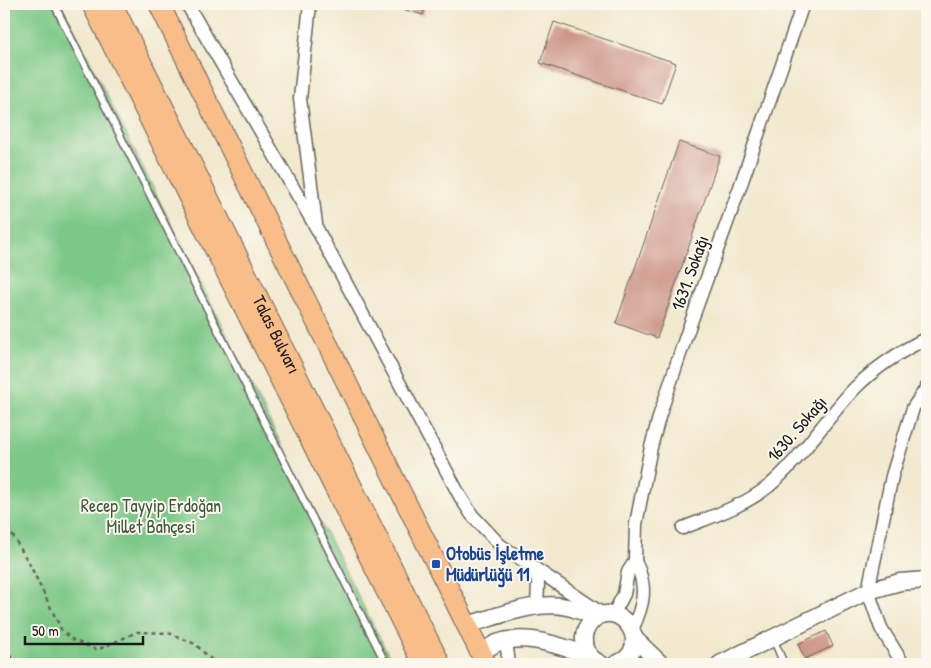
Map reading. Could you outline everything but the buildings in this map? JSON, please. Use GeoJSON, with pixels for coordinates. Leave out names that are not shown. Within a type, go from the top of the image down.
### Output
{"type":"FeatureCollection","features":[{"type":"Feature","properties":{"kind":"main road"},"geometry":{"type":"LineString","coordinates":[[92,4],[423,664]]}},
{"type":"Feature","properties":{"kind":"main road","name":"Talas Bulvarı"},"geometry":{"type":"LineString","coordinates":[[112,4],[440,664]]}},
{"type":"Feature","properties":{"kind":"main road"},"geometry":{"type":"LineString","coordinates":[[159,4],[483,658]]}},
{"type":"Feature","properties":{"kind":"street"},"geometry":{"type":"LineString","coordinates":[[187,4],[316,229],[461,498],[472,515],[500,545],[604,616]]}},
{"type":"Feature","properties":{"kind":"street"},"geometry":{"type":"LineString","coordinates":[[310,4],[300,99],[316,229]]}},
{"type":"Feature","properties":{"kind":"street","name":"1631. Sokağı"},"geometry":{"type":"LineString","coordinates":[[633,634],[643,597],[642,575],[635,561],[636,524],[657,422],[803,4]]}},
{"type":"Feature","properties":{"kind":"street","name":"1630. Sokağı"},"geometry":{"type":"LineString","coordinates":[[683,528],[744,503],[769,486],[793,462],[856,388],[890,360],[927,338]]}},
{"type":"Feature","properties":{"kind":"street"},"geometry":{"type":"LineString","coordinates":[[903,664],[881,628],[868,591],[892,476],[913,408],[927,388]]}},
{"type":"Feature","properties":{"kind":"street","name":"1631. Sokağı"},"geometry":{"type":"LineString","coordinates":[[604,616],[624,594],[628,572],[635,561]]}},
{"type":"Feature","properties":{"kind":"street"},"geometry":{"type":"LineString","coordinates":[[535,569],[538,583],[537,607]]}},
{"type":"Feature","properties":{"kind":"street"},"geometry":{"type":"LineString","coordinates":[[720,664],[868,591],[900,582],[927,580]]}},
{"type":"Feature","properties":{"kind":"street"},"geometry":{"type":"LineString","coordinates":[[467,625],[523,609],[550,605],[567,607],[628,623],[633,634],[661,664]]}},
{"type":"Feature","properties":{"kind":"street"},"geometry":{"type":"LineString","coordinates":[[595,660],[585,648],[583,639],[585,631],[590,624],[604,616]]}},
{"type":"Feature","properties":{"kind":"street"},"geometry":{"type":"LineString","coordinates":[[616,664],[625,660],[631,654],[634,646],[633,634]]}},
{"type":"Feature","properties":{"kind":"street"},"geometry":{"type":"LineString","coordinates":[[483,658],[496,644],[506,640],[526,639],[535,640],[595,660]]}},
{"type":"Feature","properties":{"kind":"street"},"geometry":{"type":"LineString","coordinates":[[506,640],[509,664]]}},
{"type":"Feature","properties":{"kind":"lane"},"geometry":{"type":"LineString","coordinates":[[54,4],[386,664]]}},
{"type":"Feature","properties":{"kind":"lane"},"geometry":{"type":"LineString","coordinates":[[772,637],[784,664]]}},
{"type":"Feature","properties":{"kind":"path"},"geometry":{"type":"LineString","coordinates":[[4,520],[29,563],[62,631],[73,640],[97,650],[137,632],[169,633],[195,644],[216,664]]}},
{"type":"Feature","properties":{"kind":"path"},"geometry":{"type":"LineString","coordinates":[[4,650],[18,664]]}},
{"type":"Feature","properties":{"kind":"green space","name":"Recep Tayyip Erdoğan Millet Bahçesi"},"geometry":{"type":"Polygon","coordinates":[[[4,4],[61,4],[393,664],[4,664],[4,4]]]}},
{"type":"Feature","properties":{"kind":"place","name":"Otobüs İşletme Müdürlüğü 11"},"geometry":{"type":"Point","coordinates":[436,564]}}]}
